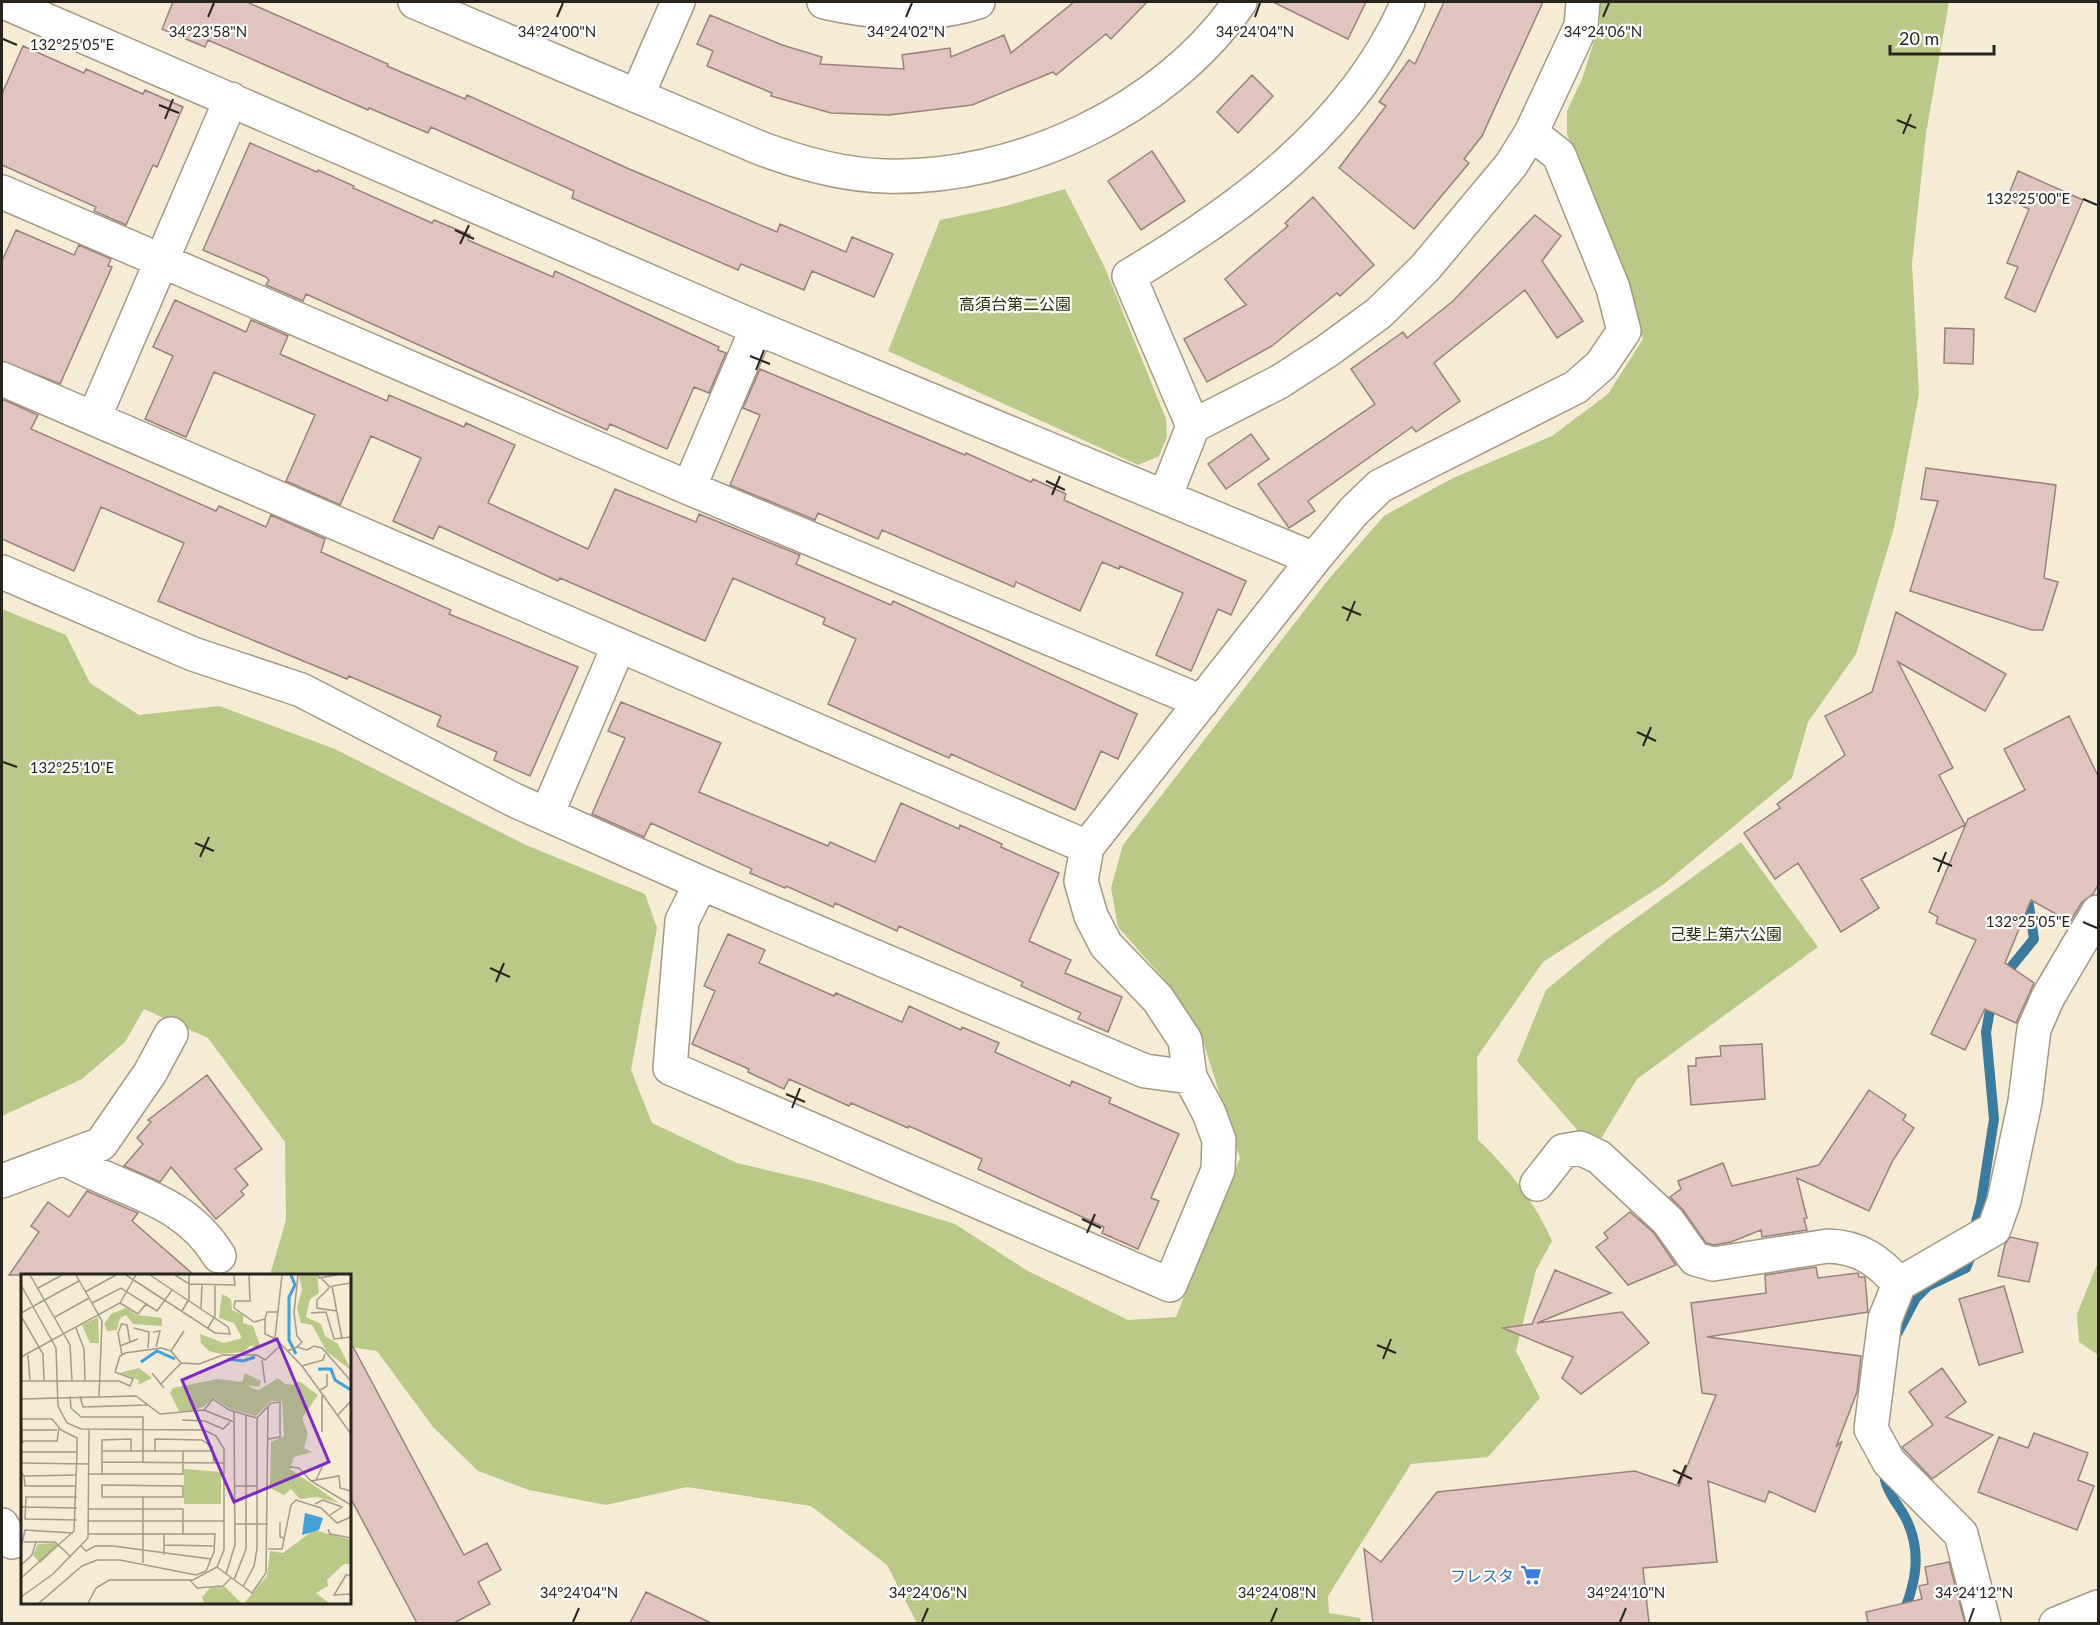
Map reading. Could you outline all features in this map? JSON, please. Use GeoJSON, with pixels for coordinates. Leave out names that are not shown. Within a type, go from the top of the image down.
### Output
{"type":"FeatureCollection","features":[{"type":"Feature","properties":{"kind":"street"},"geometry":{"type":"LineString","coordinates":[[4,2],[757,328],[1314,559]]}},
{"type":"Feature","properties":{"kind":"street"},"geometry":{"type":"LineString","coordinates":[[415,2],[797,162],[844,172],[885,176],[973,168],[1018,157],[1071,138],[1121,112],[1201,49],[1240,2]]}},
{"type":"Feature","properties":{"kind":"street"},"geometry":{"type":"LineString","coordinates":[[637,96],[678,2]]}},
{"type":"Feature","properties":{"kind":"street"},"geometry":{"type":"LineString","coordinates":[[824,2],[935,10],[978,2]]}},
{"type":"Feature","properties":{"kind":"street"},"geometry":{"type":"LineString","coordinates":[[1193,426],[1129,276],[1201,233],[1271,180],[1318,136],[1361,81],[1400,21],[1408,2]]}},
{"type":"Feature","properties":{"kind":"street"},"geometry":{"type":"LineString","coordinates":[[1164,496],[1193,426],[1279,382],[1379,313],[1425,268],[1504,174],[1531,133],[1581,26],[1583,2]]}},
{"type":"Feature","properties":{"kind":"street"},"geometry":{"type":"LineString","coordinates":[[94,418],[231,99]]}},
{"type":"Feature","properties":{"kind":"street"},"geometry":{"type":"LineString","coordinates":[[701,883],[682,921],[670,1068],[1170,1285],[1218,1170],[1219,1140],[1209,1113],[1190,1077],[1185,1040],[1158,999],[1106,945],[1091,916],[1081,881],[1087,847],[1314,559],[1354,511],[1380,486],[1576,387],[1601,365],[1624,331],[1613,288],[1559,155],[1531,133]]}},
{"type":"Feature","properties":{"kind":"street"},"geometry":{"type":"LineString","coordinates":[[2,192],[689,488],[1202,702]]}},
{"type":"Feature","properties":{"kind":"street"},"geometry":{"type":"LineString","coordinates":[[689,488],[757,328]]}},
{"type":"Feature","properties":{"kind":"street"},"geometry":{"type":"LineString","coordinates":[[2,379],[1087,847]]}},
{"type":"Feature","properties":{"kind":"street"},"geometry":{"type":"LineString","coordinates":[[2,572],[193,654],[301,690],[371,723],[514,800],[701,883],[1145,1071],[1190,1077]]}},
{"type":"Feature","properties":{"kind":"street"},"geometry":{"type":"LineString","coordinates":[[547,814],[620,645]]}},
{"type":"Feature","properties":{"kind":"street"},"geometry":{"type":"LineString","coordinates":[[1984,1623],[1960,1534],[1889,1462],[1871,1429],[1885,1319],[1899,1284],[1994,1229],[2004,1202],[2025,1102],[2034,1029],[2048,997],[2098,912]]}},
{"type":"Feature","properties":{"kind":"street"},"geometry":{"type":"LineString","coordinates":[[2,1181],[100,1144],[110,1134],[150,1073],[171,1034]]}},
{"type":"Feature","properties":{"kind":"street"},"geometry":{"type":"LineString","coordinates":[[1537,1184],[1563,1151],[1580,1148],[1599,1157],[1668,1221],[1695,1259],[1713,1264],[1840,1246],[1868,1255],[1884,1267],[1899,1284]]}},
{"type":"Feature","properties":{"kind":"street"},"geometry":{"type":"LineString","coordinates":[[64,1158],[93,1175],[153,1197],[185,1216],[206,1236],[219,1256]]}},
{"type":"Feature","properties":{"kind":"street"},"geometry":{"type":"LineString","coordinates":[[2056,1623],[2098,1607]]}},
{"type":"Feature","properties":{"kind":"green space"},"geometry":{"type":"Polygon","coordinates":[[[1598,2],[1949,2],[1926,133],[1912,264],[1919,394],[1894,528],[1856,654],[1808,722],[1792,778],[1664,884],[1543,962],[1477,1057],[1478,1140],[1520,1187],[1538,1213],[1552,1241],[1536,1270],[1516,1351],[1540,1398],[1488,1457],[1411,1464],[1328,1596],[1329,1613],[1360,1618],[1361,1623],[917,1623],[887,1565],[811,1506],[687,1487],[606,1505],[529,1490],[478,1471],[433,1427],[377,1351],[351,1347],[351,1274],[270,1274],[286,1220],[285,1142],[208,1038],[144,1009],[125,1042],[82,1079],[2,1116],[2,609],[66,635],[90,683],[139,715],[219,706],[335,749],[526,845],[645,894],[657,928],[631,1070],[652,1123],[737,1163],[822,1183],[955,1224],[1026,1270],[1128,1320],[1176,1317],[1240,1158],[1202,1038],[1164,979],[1118,927],[1111,888],[1123,845],[1328,580],[1384,516],[1451,479],[1552,436],[1608,394],[1643,339],[1567,134],[1567,111],[1582,79],[1600,23],[1598,2]]]}},
{"type":"Feature","properties":{"kind":"green space","name":"高須台第二公園"},"geometry":{"type":"Polygon","coordinates":[[[1065,189],[1105,268],[1166,419],[1167,437],[1159,456],[1138,465],[888,351],[940,220],[1006,206],[1065,189]]]}},
{"type":"Feature","properties":{"kind":"green space","name":"己斐上第六公園"},"geometry":{"type":"Polygon","coordinates":[[[1741,842],[1818,947],[1637,1079],[1599,1142],[1581,1134],[1517,1061],[1546,990],[1610,937],[1741,842]]]}},
{"type":"Feature","properties":{"kind":"green space"},"geometry":{"type":"Polygon","coordinates":[[[2098,1262],[2098,1355],[2079,1342],[2077,1314],[2098,1262]]]}},
{"type":"Feature","properties":{"kind":"building"},"geometry":{"type":"Polygon","coordinates":[[[173,2],[247,2],[388,64],[387,66],[465,99],[467,95],[627,168],[777,232],[780,224],[846,252],[852,237],[893,254],[874,297],[812,271],[804,290],[741,264],[738,270],[572,198],[574,191],[431,127],[428,133],[369,108],[368,110],[208,40],[205,47],[162,29],[173,2]]]}},
{"type":"Feature","properties":{"kind":"building"},"geometry":{"type":"Polygon","coordinates":[[[1074,2],[1147,2],[1111,39],[1106,34],[1056,75],[1053,72],[972,105],[889,115],[831,113],[771,96],[772,93],[707,66],[713,51],[697,44],[710,15],[782,45],[822,57],[820,64],[904,69],[902,55],[950,48],[951,57],[1004,35],[1011,53],[1074,2]]]}},
{"type":"Feature","properties":{"kind":"building"},"geometry":{"type":"Polygon","coordinates":[[[1273,2],[1366,2],[1348,39],[1273,2]]]}},
{"type":"Feature","properties":{"kind":"building"},"geometry":{"type":"Polygon","coordinates":[[[1444,2],[1543,2],[1482,136],[1464,159],[1469,163],[1414,229],[1339,168],[1386,106],[1379,102],[1409,60],[1415,64],[1444,2]]]}},
{"type":"Feature","properties":{"kind":"building"},"geometry":{"type":"Polygon","coordinates":[[[23,46],[84,73],[86,69],[143,94],[145,90],[183,107],[157,167],[153,165],[126,225],[94,211],[96,207],[2,165],[2,94],[23,46]]]}},
{"type":"Feature","properties":{"kind":"building"},"geometry":{"type":"Polygon","coordinates":[[[1252,75],[1273,96],[1238,133],[1217,112],[1252,75]]]}},
{"type":"Feature","properties":{"kind":"building"},"geometry":{"type":"Polygon","coordinates":[[[250,143],[317,172],[318,170],[432,223],[434,220],[470,235],[468,240],[553,277],[555,271],[719,347],[718,350],[726,353],[709,393],[694,387],[667,449],[610,424],[607,430],[306,294],[303,301],[266,285],[269,280],[266,277],[203,250],[250,143]]]}},
{"type":"Feature","properties":{"kind":"building"},"geometry":{"type":"Polygon","coordinates":[[[1152,151],[1185,201],[1141,230],[1108,181],[1152,151]]]}},
{"type":"Feature","properties":{"kind":"building"},"geometry":{"type":"Polygon","coordinates":[[[2018,171],[2083,200],[2035,312],[2005,298],[2018,267],[2007,263],[2029,209],[2007,199],[2018,171]]]}},
{"type":"Feature","properties":{"kind":"building"},"geometry":{"type":"Polygon","coordinates":[[[1313,197],[1374,265],[1340,296],[1337,293],[1272,346],[1207,382],[1184,339],[1246,305],[1225,279],[1288,226],[1285,223],[1313,197]]]}},
{"type":"Feature","properties":{"kind":"building"},"geometry":{"type":"Polygon","coordinates":[[[1535,215],[1561,236],[1542,261],[1583,321],[1557,338],[1525,290],[1434,363],[1460,401],[1416,432],[1412,427],[1308,501],[1315,511],[1289,528],[1258,484],[1375,404],[1351,369],[1403,332],[1407,338],[1453,301],[1535,215]]]}},
{"type":"Feature","properties":{"kind":"building"},"geometry":{"type":"Polygon","coordinates":[[[16,230],[74,255],[79,245],[111,259],[108,266],[112,267],[60,384],[2,361],[2,261],[16,230]]]}},
{"type":"Feature","properties":{"kind":"building"},"geometry":{"type":"Polygon","coordinates":[[[175,300],[246,332],[251,320],[288,336],[280,354],[387,401],[389,395],[464,427],[466,423],[515,445],[488,503],[588,549],[615,489],[696,522],[699,514],[800,555],[796,564],[891,605],[893,601],[1137,714],[1118,759],[1101,751],[1075,810],[951,754],[949,758],[828,704],[856,639],[823,624],[825,618],[733,578],[705,641],[560,578],[558,581],[439,526],[433,539],[393,521],[421,458],[371,436],[340,505],[286,481],[315,415],[214,372],[186,437],[145,419],[173,356],[153,347],[175,300]]]}},
{"type":"Feature","properties":{"kind":"building"},"geometry":{"type":"Polygon","coordinates":[[[1945,328],[1974,329],[1973,364],[1944,363],[1945,328]]]}},
{"type":"Feature","properties":{"kind":"building"},"geometry":{"type":"Polygon","coordinates":[[[760,369],[1031,482],[1033,479],[1066,494],[1064,500],[1246,581],[1231,615],[1218,609],[1191,671],[1156,655],[1183,593],[1120,566],[1119,569],[1102,562],[1080,611],[1016,582],[1014,587],[882,530],[878,539],[818,513],[815,520],[730,485],[760,415],[743,408],[760,369]]]}},
{"type":"Feature","properties":{"kind":"building"},"geometry":{"type":"Polygon","coordinates":[[[2,399],[38,415],[31,429],[216,511],[219,506],[266,527],[271,515],[325,539],[321,552],[451,610],[449,614],[578,667],[530,776],[494,760],[497,752],[437,726],[441,716],[349,676],[347,679],[158,601],[184,543],[101,507],[74,571],[2,539],[2,399]]]}},
{"type":"Feature","properties":{"kind":"building"},"geometry":{"type":"Polygon","coordinates":[[[1251,434],[1269,459],[1226,489],[1208,464],[1251,434]]]}},
{"type":"Feature","properties":{"kind":"building"},"geometry":{"type":"Polygon","coordinates":[[[1926,468],[2056,485],[2044,578],[2058,582],[2043,630],[2032,630],[1910,591],[1938,501],[1921,499],[1926,468]]]}},
{"type":"Feature","properties":{"kind":"building"},"geometry":{"type":"Polygon","coordinates":[[[1896,612],[2006,674],[1985,711],[1898,662],[1953,768],[1939,775],[1965,825],[1861,879],[1879,908],[1841,932],[1798,863],[1775,879],[1744,833],[1780,808],[1777,804],[1845,755],[1825,716],[1872,692],[1896,612]]]}},
{"type":"Feature","properties":{"kind":"building"},"geometry":{"type":"Polygon","coordinates":[[[621,702],[721,743],[699,792],[828,846],[830,842],[875,862],[901,803],[959,829],[960,825],[1002,844],[1001,847],[1059,873],[1029,941],[1071,960],[1065,973],[1122,997],[1108,1032],[1078,1019],[1081,1013],[1021,986],[1023,982],[899,926],[897,931],[835,903],[833,907],[786,886],[785,888],[750,873],[752,869],[651,823],[644,837],[592,814],[625,738],[608,731],[621,702]]]}},
{"type":"Feature","properties":{"kind":"building"},"geometry":{"type":"Polygon","coordinates":[[[2069,716],[2098,776],[2098,885],[2093,894],[2082,902],[2070,922],[2031,900],[2005,963],[2034,983],[2016,1023],[1985,1009],[1965,1050],[1931,1034],[1976,940],[1936,923],[1938,917],[1929,912],[1968,819],[2025,790],[2004,749],[2069,716]]]}},
{"type":"Feature","properties":{"kind":"building"},"geometry":{"type":"Polygon","coordinates":[[[728,934],[765,950],[759,963],[834,996],[836,993],[902,1022],[909,1006],[961,1030],[962,1027],[999,1043],[995,1052],[1070,1086],[1072,1081],[1111,1098],[1109,1103],[1179,1134],[1151,1198],[1159,1201],[1138,1249],[1102,1233],[1104,1227],[978,1169],[982,1159],[909,1126],[908,1128],[851,1103],[849,1106],[789,1079],[784,1089],[748,1072],[749,1069],[692,1044],[715,991],[704,986],[728,934]]]}},
{"type":"Feature","properties":{"kind":"building"},"geometry":{"type":"Polygon","coordinates":[[[1762,1044],[1765,1099],[1691,1105],[1688,1066],[1696,1066],[1696,1058],[1721,1056],[1720,1046],[1762,1044]]]}},
{"type":"Feature","properties":{"kind":"building"},"geometry":{"type":"Polygon","coordinates":[[[207,1075],[262,1149],[235,1169],[248,1185],[241,1191],[244,1195],[216,1219],[171,1167],[160,1182],[124,1166],[143,1144],[137,1138],[151,1122],[148,1120],[207,1075]]]}},
{"type":"Feature","properties":{"kind":"building"},"geometry":{"type":"Polygon","coordinates":[[[1869,1090],[1906,1115],[1903,1120],[1914,1128],[1893,1160],[1869,1211],[1797,1178],[1807,1218],[1804,1219],[1807,1230],[1762,1237],[1761,1230],[1731,1242],[1714,1245],[1706,1243],[1683,1210],[1670,1197],[1681,1189],[1678,1181],[1723,1163],[1732,1186],[1819,1165],[1869,1090]]]}},
{"type":"Feature","properties":{"kind":"building"},"geometry":{"type":"Polygon","coordinates":[[[87,1191],[138,1213],[132,1221],[193,1274],[9,1275],[39,1232],[31,1226],[48,1202],[69,1217],[87,1191]]]}},
{"type":"Feature","properties":{"kind":"building"},"geometry":{"type":"Polygon","coordinates":[[[1630,1212],[1654,1233],[1676,1265],[1628,1285],[1596,1247],[1608,1238],[1604,1233],[1630,1212]]]}},
{"type":"Feature","properties":{"kind":"building"},"geometry":{"type":"Polygon","coordinates":[[[2010,1237],[2038,1243],[2029,1282],[1998,1276],[2005,1244],[2010,1237]]]}},
{"type":"Feature","properties":{"kind":"building"},"geometry":{"type":"Polygon","coordinates":[[[1816,1267],[1818,1278],[1858,1273],[1859,1277],[1865,1277],[1868,1312],[1707,1337],[1861,1356],[1857,1392],[1836,1447],[1842,1441],[1815,1512],[1769,1491],[1765,1502],[1708,1481],[1717,1562],[1643,1568],[1649,1623],[1373,1623],[1364,1549],[1381,1562],[1437,1492],[1635,1471],[1679,1486],[1716,1395],[1702,1393],[1691,1303],[1766,1293],[1765,1275],[1816,1267]]]}},
{"type":"Feature","properties":{"kind":"building"},"geometry":{"type":"Polygon","coordinates":[[[1555,1270],[1611,1293],[1537,1323],[1622,1312],[1649,1343],[1581,1394],[1562,1378],[1573,1357],[1503,1328],[1532,1324],[1555,1270]]]}},
{"type":"Feature","properties":{"kind":"building"},"geometry":{"type":"Polygon","coordinates":[[[2004,1286],[2023,1352],[1979,1365],[1959,1299],[2004,1286]]]}},
{"type":"Feature","properties":{"kind":"building"},"geometry":{"type":"Polygon","coordinates":[[[351,1343],[464,1555],[487,1543],[501,1570],[478,1582],[490,1604],[454,1623],[417,1623],[351,1499],[351,1343]]]}},
{"type":"Feature","properties":{"kind":"building"},"geometry":{"type":"Polygon","coordinates":[[[1942,1368],[1966,1402],[1946,1417],[1993,1435],[1932,1479],[1902,1447],[1933,1425],[1909,1392],[1942,1368]]]}},
{"type":"Feature","properties":{"kind":"building"},"geometry":{"type":"Polygon","coordinates":[[[2034,1433],[2088,1453],[2078,1480],[2094,1486],[2077,1530],[1978,1492],[1999,1437],[2028,1448],[2034,1433]]]}},
{"type":"Feature","properties":{"kind":"building"},"geometry":{"type":"Polygon","coordinates":[[[1949,1562],[1965,1623],[1868,1623],[1866,1612],[1922,1599],[1919,1586],[1928,1584],[1925,1567],[1949,1562]]]}},
{"type":"Feature","properties":{"kind":"building"},"geometry":{"type":"Polygon","coordinates":[[[646,1592],[711,1623],[630,1623],[646,1592]]]}},
{"type":"Feature","properties":{"kind":"waterway"},"geometry":{"type":"LineString","coordinates":[[2003,977],[2034,939],[2028,899],[2032,892]]}},
{"type":"Feature","properties":{"kind":"waterway"},"geometry":{"type":"LineString","coordinates":[[1976,1222],[1994,1119],[1986,1032],[1992,999]]}},
{"type":"Feature","properties":{"kind":"waterway"},"geometry":{"type":"LineString","coordinates":[[1897,1334],[1916,1298],[1928,1286],[1966,1268],[1973,1251]]}},
{"type":"Feature","properties":{"kind":"waterway"},"geometry":{"type":"LineString","coordinates":[[1885,1480],[1888,1490],[1911,1530],[1916,1557],[1913,1583],[1899,1624]]}},
{"type":"Feature","properties":{"kind":"place","name":"フレスタ"},"geometry":{"type":"Point","coordinates":[1531,1575]}}]}
